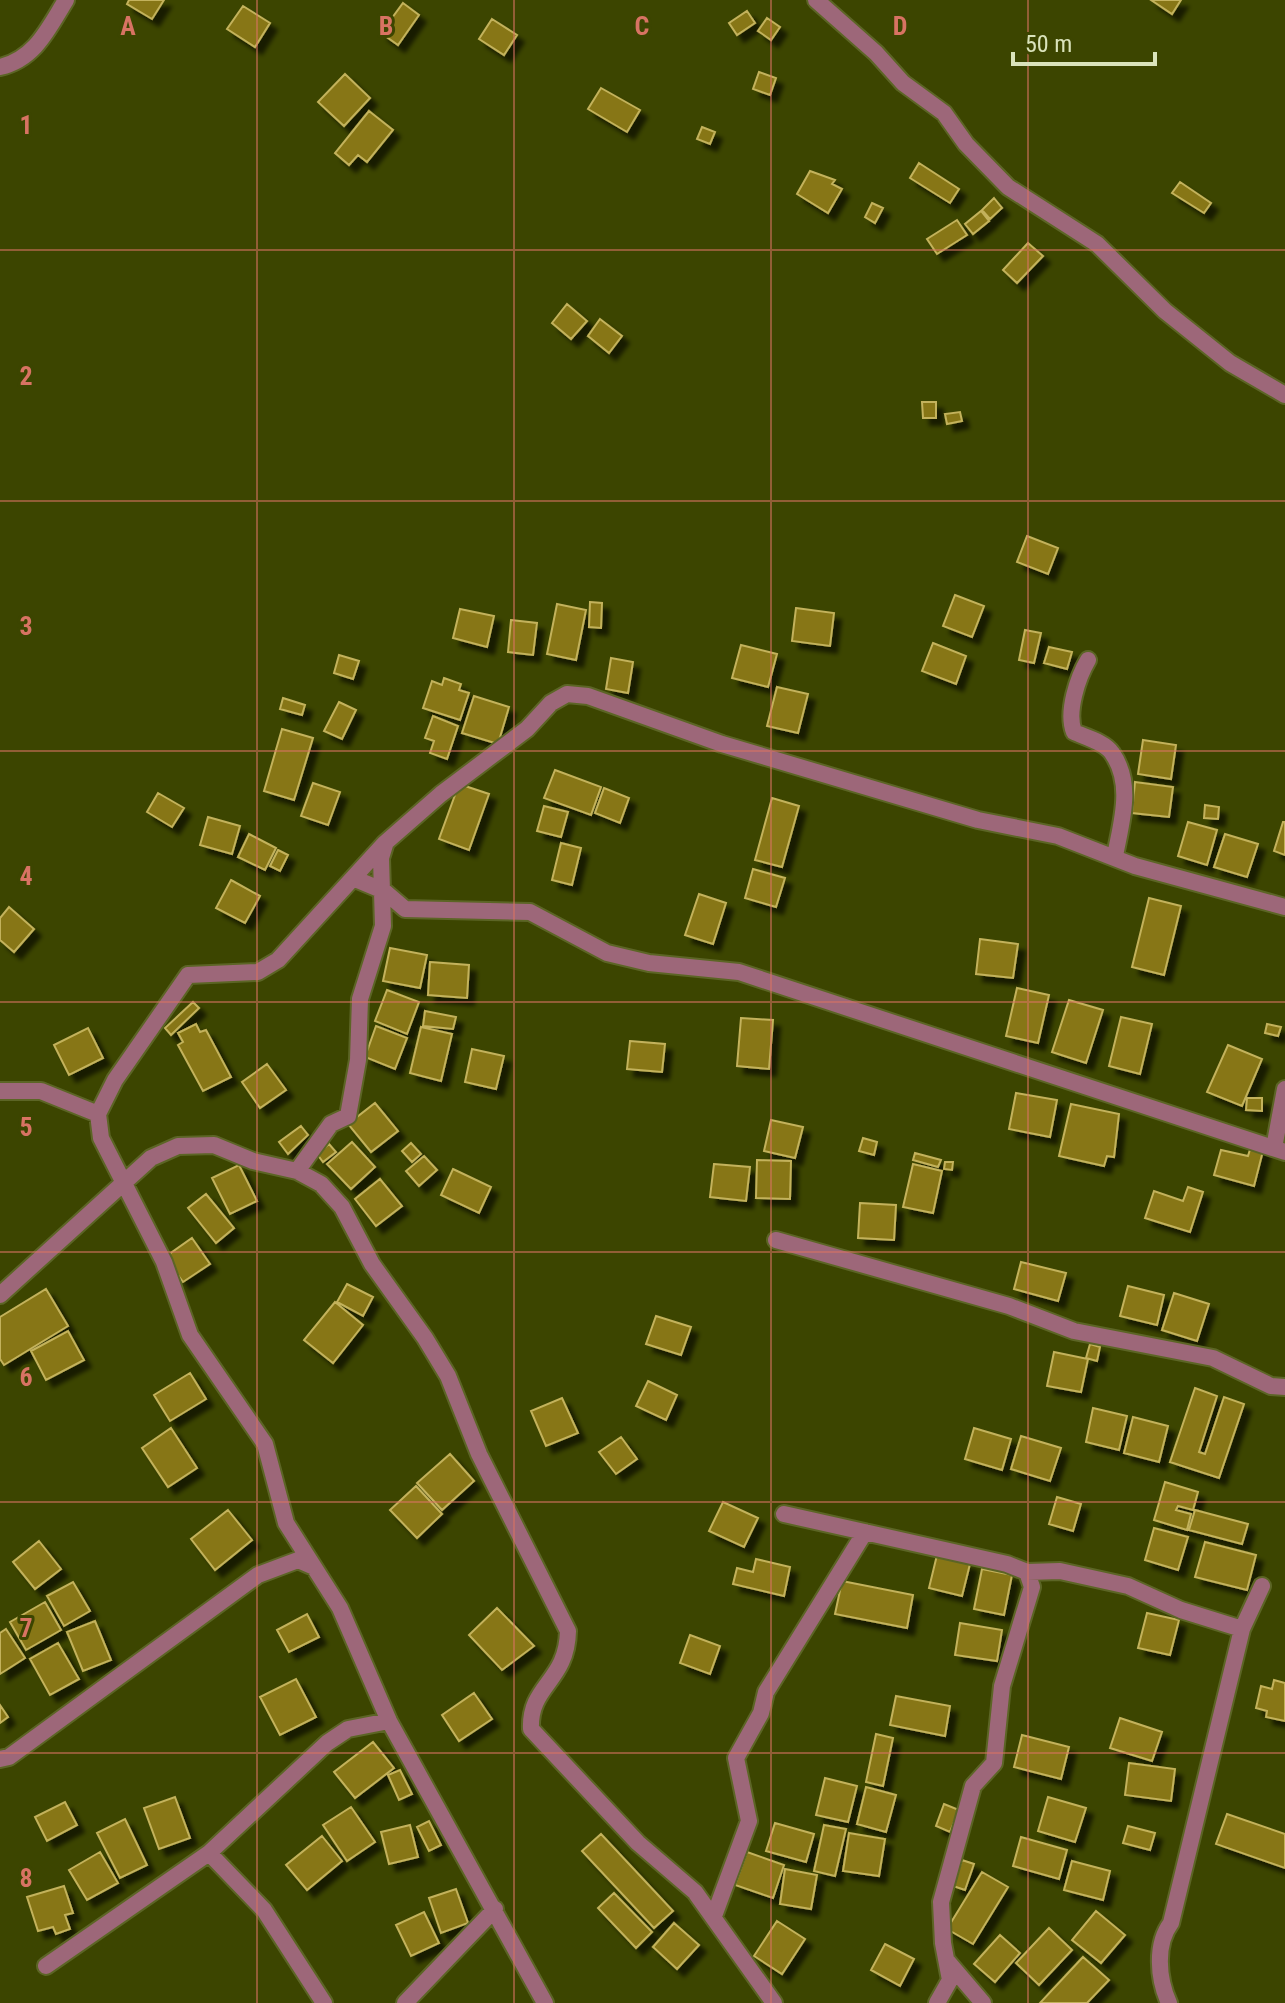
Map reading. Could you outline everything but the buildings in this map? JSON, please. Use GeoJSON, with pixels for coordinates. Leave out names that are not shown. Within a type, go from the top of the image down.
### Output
{"type":"FeatureCollection","features":[{"type":"Feature","properties":{"kind":"street"},"geometry":{"type":"LineString","coordinates":[[0,67],[15,64],[37,46],[66,0]]}},
{"type":"Feature","properties":{"kind":"street"},"geometry":{"type":"LineString","coordinates":[[816,0],[876,53],[903,83],[944,113],[966,144],[1008,187],[1097,244],[1165,311],[1230,363],[1285,395]]}},
{"type":"Feature","properties":{"kind":"street"},"geometry":{"type":"LineString","coordinates":[[1088,660],[1077,677],[1071,724],[1074,732],[1111,750],[1118,766],[1125,800],[1115,856]]}},
{"type":"Feature","properties":{"kind":"street"},"geometry":{"type":"LineString","coordinates":[[545,2003],[389,1721],[340,1608],[286,1523],[265,1444],[190,1335],[164,1262],[122,1186],[101,1138],[98,1114],[115,1080],[188,975],[258,972],[278,960],[385,843],[441,794],[527,729],[551,703],[567,694],[588,696],[722,744],[978,820],[1058,836],[1195,884],[1285,907]]}},
{"type":"Feature","properties":{"kind":"street"},"geometry":{"type":"LineString","coordinates":[[297,1171],[331,1124],[348,1116],[358,1060],[360,999],[383,926],[381,858],[385,843]]}},
{"type":"Feature","properties":{"kind":"street"},"geometry":{"type":"LineString","coordinates":[[353,878],[384,891],[405,909],[530,912],[607,953],[649,963],[739,972],[1280,1150],[1285,1089]]}},
{"type":"Feature","properties":{"kind":"street"},"geometry":{"type":"LineString","coordinates":[[0,1091],[41,1091],[98,1114]]}},
{"type":"Feature","properties":{"kind":"street"},"geometry":{"type":"LineString","coordinates":[[0,1295],[151,1158],[178,1146],[214,1145],[253,1161],[297,1171],[321,1184],[342,1207],[372,1264],[448,1376],[479,1454],[568,1631],[568,1649],[561,1670],[537,1698],[530,1713],[531,1729],[638,1843],[695,1892],[774,2003]]}},
{"type":"Feature","properties":{"kind":"street"},"geometry":{"type":"LineString","coordinates":[[776,1240],[923,1285],[1009,1306],[1074,1331],[1213,1358],[1271,1386],[1285,1387]]}},
{"type":"Feature","properties":{"kind":"street"},"geometry":{"type":"LineString","coordinates":[[1213,1358],[1216,1372],[1285,1395]]}},
{"type":"Feature","properties":{"kind":"street"},"geometry":{"type":"LineString","coordinates":[[784,1514],[1027,1572],[1060,1571],[1128,1586],[1181,1610],[1242,1629]]}},
{"type":"Feature","properties":{"kind":"street"},"geometry":{"type":"LineString","coordinates":[[714,1916],[749,1821],[736,1758],[761,1713],[766,1692],[865,1532]]}},
{"type":"Feature","properties":{"kind":"street"},"geometry":{"type":"LineString","coordinates":[[0,1759],[9,1757],[258,1575],[298,1560],[314,1567]]}},
{"type":"Feature","properties":{"kind":"street"},"geometry":{"type":"LineString","coordinates":[[937,2003],[948,1988],[941,1902],[973,1786],[994,1763],[1002,1686],[1032,1587],[1027,1572]]}},
{"type":"Feature","properties":{"kind":"street"},"geometry":{"type":"LineString","coordinates":[[1169,2003],[1160,1974],[1162,1934],[1171,1923],[1242,1629],[1262,1586]]}},
{"type":"Feature","properties":{"kind":"street"},"geometry":{"type":"LineString","coordinates":[[46,1966],[209,1853],[327,1743],[348,1729],[389,1721]]}},
{"type":"Feature","properties":{"kind":"street"},"geometry":{"type":"LineString","coordinates":[[209,1853],[264,1910],[324,2003]]}},
{"type":"Feature","properties":{"kind":"street"},"geometry":{"type":"LineString","coordinates":[[405,2003],[495,1909]]}},
{"type":"Feature","properties":{"kind":"street"},"geometry":{"type":"LineString","coordinates":[[947,1961],[983,2003]]}}]}
